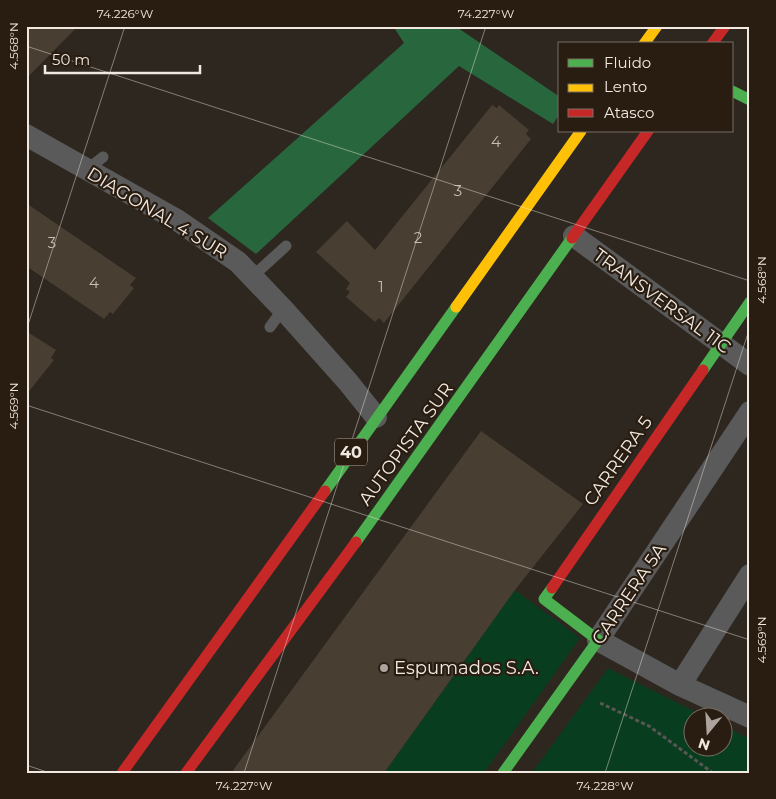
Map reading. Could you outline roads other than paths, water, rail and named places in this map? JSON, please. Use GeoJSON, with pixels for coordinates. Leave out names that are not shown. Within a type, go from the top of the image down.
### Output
{"type":"FeatureCollection","features":[{"type":"Feature","properties":{"kind":"main road"},"geometry":{"type":"LineString","coordinates":[[645,41],[656,26]]}},
{"type":"Feature","properties":{"kind":"main road"},"geometry":{"type":"LineString","coordinates":[[714,42],[726,27]]}},
{"type":"Feature","properties":{"kind":"main road"},"geometry":{"type":"LineString","coordinates":[[734,92],[750,100]]}},
{"type":"Feature","properties":{"kind":"main road","name":"40"},"geometry":{"type":"LineString","coordinates":[[122,773],[195,674],[580,132]]}},
{"type":"Feature","properties":{"kind":"main road","name":"AUTOPISTA SUR"},"geometry":{"type":"LineString","coordinates":[[186,773],[283,644],[417,459],[647,132]]}},
{"type":"Feature","properties":{"kind":"main road","name":"CARRERA 5"},"geometry":{"type":"LineString","coordinates":[[598,640],[544,599],[750,302]]}},
{"type":"Feature","properties":{"kind":"main road","name":"CARRERA 5A"},"geometry":{"type":"LineString","coordinates":[[503,773],[598,640]]}},
{"type":"Feature","properties":{"kind":"street","name":"DIAGONAL 4 SUR"},"geometry":{"type":"LineString","coordinates":[[26,135],[95,163],[238,262],[348,382],[376,417]]}},
{"type":"Feature","properties":{"kind":"street","name":"TRANSVERSAL 11C"},"geometry":{"type":"LineString","coordinates":[[574,236],[750,365]]}},
{"type":"Feature","properties":{"kind":"street","name":"CARRERA 5A"},"geometry":{"type":"LineString","coordinates":[[598,640],[750,412]]}},
{"type":"Feature","properties":{"kind":"street"},"geometry":{"type":"LineString","coordinates":[[680,684],[750,575]]}},
{"type":"Feature","properties":{"kind":"street"},"geometry":{"type":"LineString","coordinates":[[598,640],[680,684],[750,717]]}},
{"type":"Feature","properties":{"kind":"lane"},"geometry":{"type":"LineString","coordinates":[[252,277],[286,246]]}},
{"type":"Feature","properties":{"kind":"lane"},"geometry":{"type":"LineString","coordinates":[[270,327],[283,309]]}},
{"type":"Feature","properties":{"kind":"place","name":"Espumados S.A."},"geometry":{"type":"Point","coordinates":[384,668]}}]}
